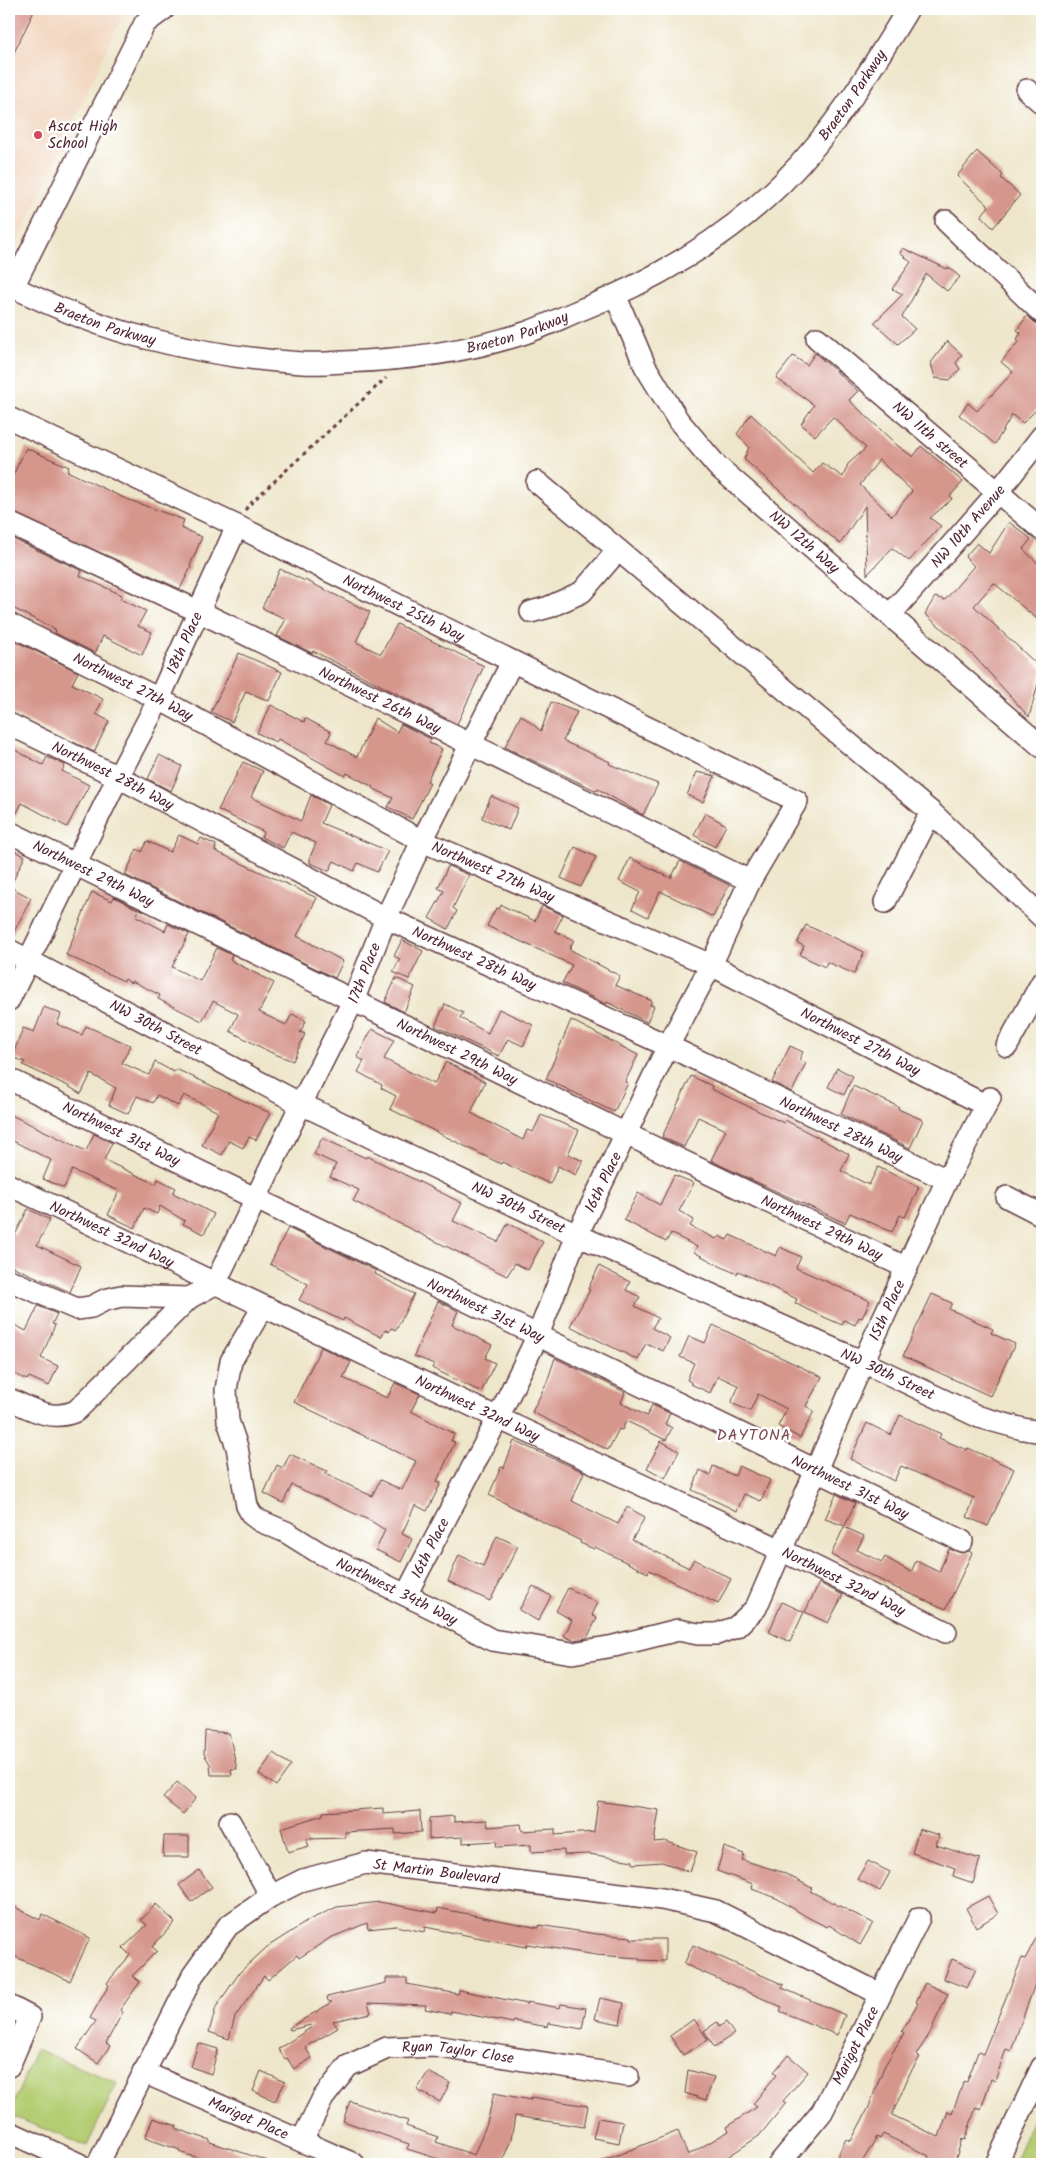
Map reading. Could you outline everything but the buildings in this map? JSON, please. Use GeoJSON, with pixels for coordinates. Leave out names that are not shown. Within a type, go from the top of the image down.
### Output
{"type":"FeatureCollection","features":[{"type":"Feature","properties":{"kind":"street"},"geometry":{"type":"LineString","coordinates":[[11,286],[145,23],[164,9]]}},
{"type":"Feature","properties":{"kind":"street","name":"Braeton Parkway"},"geometry":{"type":"LineString","coordinates":[[11,286],[86,319],[144,338],[212,352],[303,364],[403,359],[525,333],[616,297],[683,260],[735,224],[782,183],[821,138],[864,82],[908,9]]}},
{"type":"Feature","properties":{"kind":"street"},"geometry":{"type":"LineString","coordinates":[[946,220],[1042,313]]}},
{"type":"Feature","properties":{"kind":"street","name":"NW 12th Way"},"geometry":{"type":"LineString","coordinates":[[616,297],[645,366],[678,420],[717,466],[1042,747]]}},
{"type":"Feature","properties":{"kind":"street","name":"NW 11th street"},"geometry":{"type":"LineString","coordinates":[[817,338],[1042,530]]}},
{"type":"Feature","properties":{"kind":"street","name":"Northwest 25th Way"},"geometry":{"type":"LineString","coordinates":[[9,418],[237,526],[797,801]]}},
{"type":"Feature","properties":{"kind":"street","name":"NW 10th Avenue"},"geometry":{"type":"LineString","coordinates":[[890,614],[998,492],[1042,436]]}},
{"type":"Feature","properties":{"kind":"street"},"geometry":{"type":"LineString","coordinates":[[537,482],[931,812],[1042,917]]}},
{"type":"Feature","properties":{"kind":"street","name":"Northwest 26th Way"},"geometry":{"type":"LineString","coordinates":[[9,524],[198,611],[750,881]]}},
{"type":"Feature","properties":{"kind":"street","name":"18th Place"},"geometry":{"type":"LineString","coordinates":[[9,1000],[118,777],[159,699],[237,526]]}},
{"type":"Feature","properties":{"kind":"street"},"geometry":{"type":"LineString","coordinates":[[531,612],[549,607],[582,592],[618,550]]}},
{"type":"Feature","properties":{"kind":"street","name":"Northwest 27th Way"},"geometry":{"type":"LineString","coordinates":[[9,624],[159,699],[422,841],[711,965],[987,1101]]}},
{"type":"Feature","properties":{"kind":"street","name":"17th Place"},"geometry":{"type":"LineString","coordinates":[[215,1284],[301,1104],[353,1001],[386,918],[422,841],[512,662]]}},
{"type":"Feature","properties":{"kind":"street","name":"Northwest 28th Way"},"geometry":{"type":"LineString","coordinates":[[9,724],[118,777],[386,918],[668,1046],[947,1180]]}},
{"type":"Feature","properties":{"kind":"street","name":"16th Place"},"geometry":{"type":"LineString","coordinates":[[406,1595],[498,1418],[538,1335],[577,1235],[668,1046],[711,965],[750,881],[797,801]]}},
{"type":"Feature","properties":{"kind":"street"},"geometry":{"type":"LineString","coordinates":[[885,902],[931,812]]}},
{"type":"Feature","properties":{"kind":"street","name":"Northwest 29th Way"},"geometry":{"type":"LineString","coordinates":[[9,832],[626,1134],[907,1268]]}},
{"type":"Feature","properties":{"kind":"street","name":"NW 30th Street"},"geometry":{"type":"LineString","coordinates":[[9,950],[301,1104],[577,1235],[863,1362],[979,1417],[1042,1432]]}},
{"type":"Feature","properties":{"kind":"street"},"geometry":{"type":"LineString","coordinates":[[1007,1046],[1042,982]]}},
{"type":"Feature","properties":{"kind":"street","name":"Northwest 31st Way"},"geometry":{"type":"LineString","coordinates":[[9,1080],[962,1541]]}},
{"type":"Feature","properties":{"kind":"street","name":"15th Place"},"geometry":{"type":"LineString","coordinates":[[756,1608],[863,1362],[947,1180],[987,1101]]}},
{"type":"Feature","properties":{"kind":"street","name":"Northwest 32nd Way"},"geometry":{"type":"LineString","coordinates":[[9,1186],[780,1550],[946,1632]]}},
{"type":"Feature","properties":{"kind":"street"},"geometry":{"type":"LineString","coordinates":[[1007,1197],[1042,1215]]}},
{"type":"Feature","properties":{"kind":"street"},"geometry":{"type":"LineString","coordinates":[[9,1280],[77,1309],[91,1307],[105,1300],[121,1296],[189,1298]]}},
{"type":"Feature","properties":{"kind":"street"},"geometry":{"type":"LineString","coordinates":[[9,1398],[50,1416],[64,1416],[76,1411],[189,1298],[215,1284]]}},
{"type":"Feature","properties":{"kind":"street","name":"Northwest 34th Way"},"geometry":{"type":"LineString","coordinates":[[263,1307],[231,1361],[226,1390],[228,1421],[237,1447],[247,1506],[260,1521],[286,1532],[318,1552],[492,1640],[572,1653],[614,1646],[678,1630],[698,1634],[718,1634],[736,1627],[756,1608]]}},
{"type":"Feature","properties":{"kind":"street"},"geometry":{"type":"LineString","coordinates":[[230,1822],[271,1896]]}},
{"type":"Feature","properties":{"kind":"street","name":"St Martin Boulevard"},"geometry":{"type":"LineString","coordinates":[[98,2164],[143,2072],[198,1968],[228,1926],[271,1896],[303,1880],[366,1863],[662,1899],[716,1911],[880,1994]]}},
{"type":"Feature","properties":{"kind":"street","name":"Marigot Place"},"geometry":{"type":"LineString","coordinates":[[779,2164],[822,2112],[919,1918]]}},
{"type":"Feature","properties":{"kind":"street"},"geometry":{"type":"LineString","coordinates":[[9,2006],[30,2017],[9,2066]]}},
{"type":"Feature","properties":{"kind":"street","name":"Ryan Taylor Close"},"geometry":{"type":"LineString","coordinates":[[302,2140],[323,2098],[348,2066],[387,2048],[434,2046],[628,2076]]}},
{"type":"Feature","properties":{"kind":"street"},"geometry":{"type":"LineString","coordinates":[[996,2164],[1042,2067]]}},
{"type":"Feature","properties":{"kind":"street","name":"Marigot Place"},"geometry":{"type":"LineString","coordinates":[[143,2072],[354,2164]]}},
{"type":"Feature","properties":{"kind":"street"},"geometry":{"type":"LineString","coordinates":[[9,2132],[79,2164]]}},
{"type":"Feature","properties":{"kind":"path"},"geometry":{"type":"LineString","coordinates":[[237,526],[248,505],[382,383],[403,359]]}},
{"type":"Feature","properties":{"kind":"shaded area","name":"Ascot High School"},"geometry":{"type":"Polygon","coordinates":[[[9,9],[125,9],[9,262],[9,9]]]}},
{"type":"Feature","properties":{"kind":"green space"},"geometry":{"type":"Polygon","coordinates":[[[36,2049],[117,2083],[87,2146],[9,2115],[36,2049]]]}},
{"type":"Feature","properties":{"kind":"green space"},"geometry":{"type":"Polygon","coordinates":[[[1042,2100],[1042,2164],[1013,2164],[1042,2100]]]}},
{"type":"Feature","properties":{"kind":"place","name":"Ascot High School"},"geometry":{"type":"Point","coordinates":[38,135]}},
{"type":"Feature","properties":{"kind":"district","name":"DAYTONA"},"geometry":{"type":"Point","coordinates":[754,1434]}}]}
